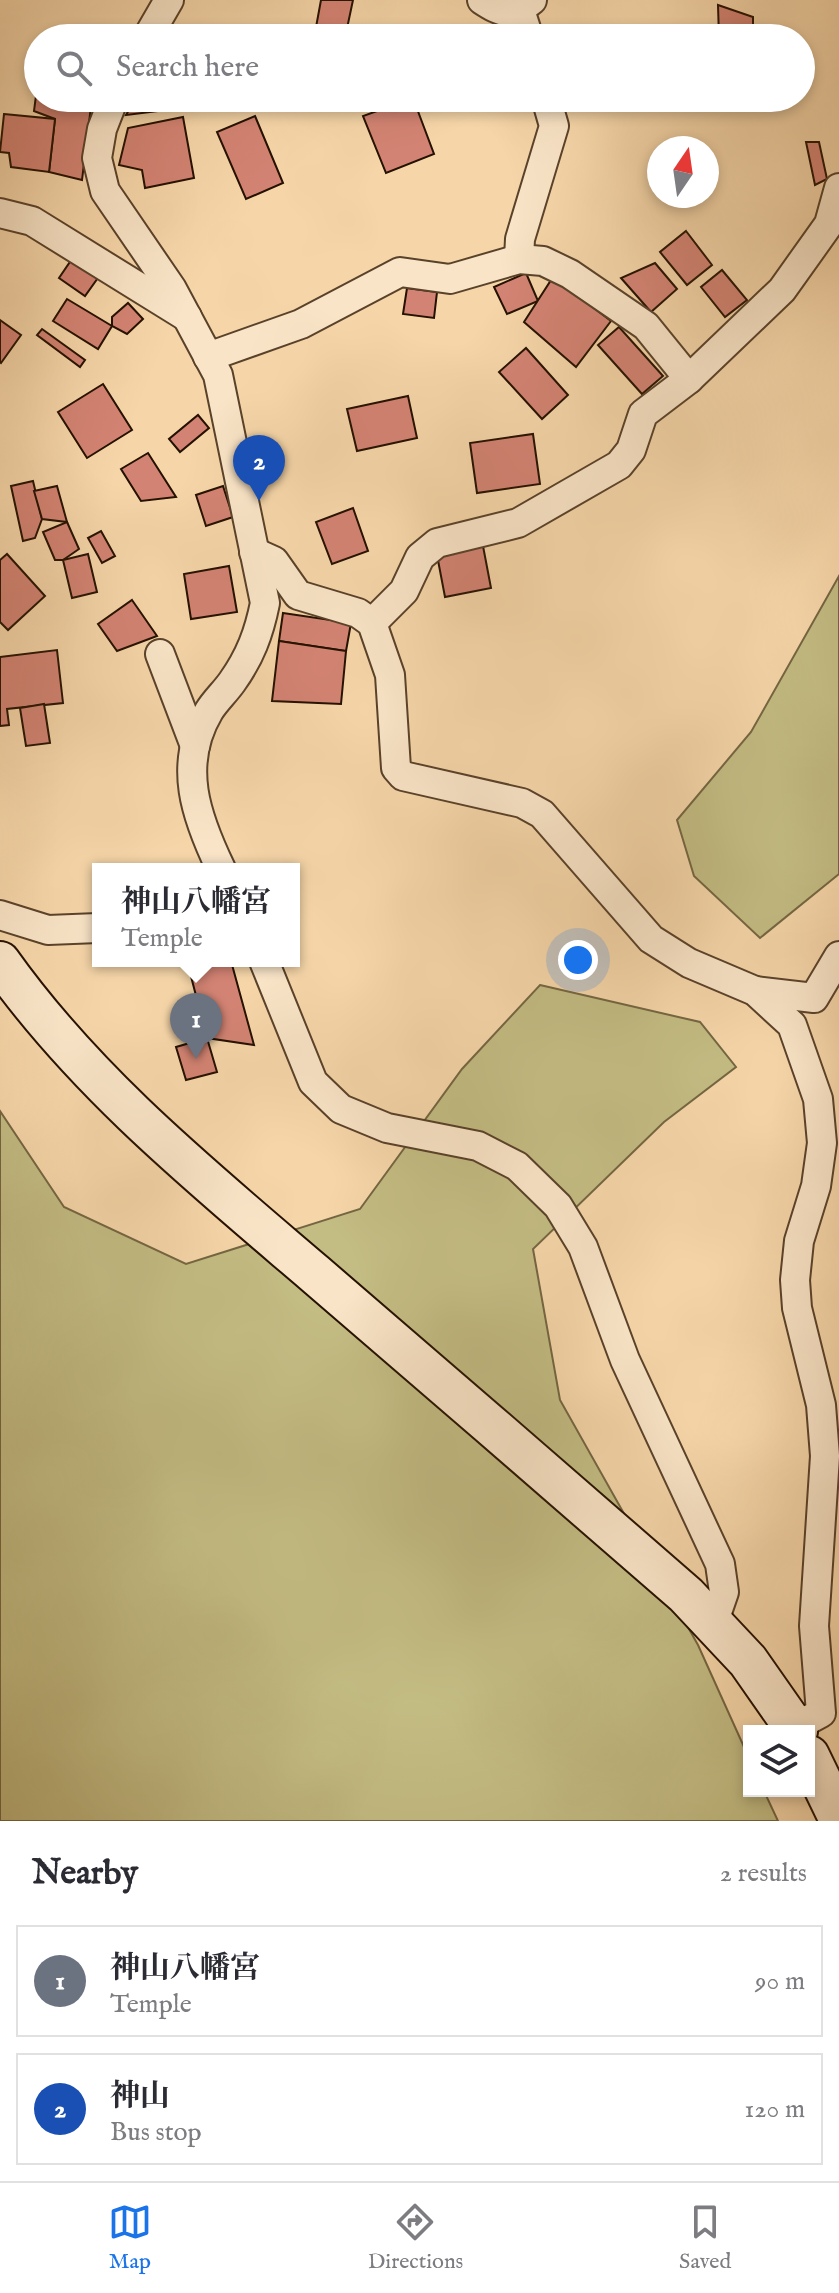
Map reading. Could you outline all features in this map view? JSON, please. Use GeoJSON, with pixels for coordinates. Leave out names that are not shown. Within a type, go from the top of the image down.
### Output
{"type":"FeatureCollection","features":[{"type":"Feature","properties":{"kind":"street"},"geometry":{"type":"LineString","coordinates":[[155,24],[169,0]]}},
{"type":"Feature","properties":{"kind":"street"},"geometry":{"type":"LineString","coordinates":[[482,0],[500,12],[526,5]]}},
{"type":"Feature","properties":{"kind":"street"},"geometry":{"type":"LineString","coordinates":[[109,112],[97,158],[105,191],[172,289],[218,375],[265,603],[258,638],[209,712],[192,751],[193,796],[219,863]]}},
{"type":"Feature","properties":{"kind":"street"},"geometry":{"type":"LineString","coordinates":[[519,259],[520,239],[554,126],[550,112]]}},
{"type":"Feature","properties":{"kind":"street"},"geometry":{"type":"LineString","coordinates":[[372,623],[404,591],[420,557],[437,543],[518,523],[619,465],[631,450],[643,414],[689,379],[782,290],[829,224],[839,188]]}},
{"type":"Feature","properties":{"kind":"street"},"geometry":{"type":"LineString","coordinates":[[0,213],[32,221],[187,318]]}},
{"type":"Feature","properties":{"kind":"street"},"geometry":{"type":"LineString","coordinates":[[208,357],[301,324],[400,272],[450,279],[519,259],[543,261],[570,274],[646,326],[689,379]]}},
{"type":"Feature","properties":{"kind":"street"},"geometry":{"type":"LineString","coordinates":[[254,552],[274,561],[298,595],[358,613],[372,623],[390,675],[396,768],[403,776],[522,803],[542,814],[651,939],[689,963],[755,991],[814,998],[839,956]]}},
{"type":"Feature","properties":{"kind":"street"},"geometry":{"type":"LineString","coordinates":[[160,654],[195,746]]}},
{"type":"Feature","properties":{"kind":"street"},"geometry":{"type":"LineString","coordinates":[[0,915],[48,930],[92,928]]}},
{"type":"Feature","properties":{"kind":"street"},"geometry":{"type":"LineString","coordinates":[[0,962],[23,995],[116,1098],[686,1595],[748,1661],[791,1725]]}},
{"type":"Feature","properties":{"kind":"street"},"geometry":{"type":"LineString","coordinates":[[266,967],[313,1082],[341,1109],[387,1128],[478,1146],[517,1166],[558,1206],[583,1247],[625,1360],[720,1564],[724,1592],[713,1624]]}},
{"type":"Feature","properties":{"kind":"street"},"geometry":{"type":"LineString","coordinates":[[755,991],[792,1025],[818,1099],[822,1143],[816,1186],[799,1241],[795,1280],[797,1308],[821,1405],[825,1456],[814,1626],[821,1713],[811,1725]]}},
{"type":"Feature","properties":{"kind":"street"},"geometry":{"type":"LineString","coordinates":[[815,1769],[839,1818]]}},
{"type":"Feature","properties":{"kind":"shaded area"},"geometry":{"type":"Polygon","coordinates":[[[839,576],[839,874],[760,938],[694,876],[677,820],[751,732],[839,576]]]}},
{"type":"Feature","properties":{"kind":"shaded area"},"geometry":{"type":"Polygon","coordinates":[[[540,985],[700,1022],[736,1067],[664,1122],[533,1249],[560,1400],[698,1645],[743,1745],[743,1797],[767,1797],[778,1821],[0,1821],[0,1111],[64,1207],[186,1264],[360,1209],[462,1069],[540,985]]]}},
{"type":"Feature","properties":{"kind":"building"},"geometry":{"type":"Polygon","coordinates":[[[321,0],[353,0],[348,24],[317,24],[321,0]]]}},
{"type":"Feature","properties":{"kind":"building"},"geometry":{"type":"Polygon","coordinates":[[[718,5],[753,17],[753,24],[719,24],[718,5]]]}},
{"type":"Feature","properties":{"kind":"building"},"geometry":{"type":"Polygon","coordinates":[[[37,112],[90,112],[82,180],[49,172],[55,119],[37,112]]]}},
{"type":"Feature","properties":{"kind":"building"},"geometry":{"type":"Polygon","coordinates":[[[374,112],[418,112],[434,154],[386,173],[363,116],[374,112]]]}},
{"type":"Feature","properties":{"kind":"building"},"geometry":{"type":"Polygon","coordinates":[[[4,114],[55,119],[49,172],[11,167],[9,153],[0,152],[4,114]]]}},
{"type":"Feature","properties":{"kind":"building"},"geometry":{"type":"Polygon","coordinates":[[[255,116],[283,183],[246,199],[217,132],[255,116]]]}},
{"type":"Feature","properties":{"kind":"building"},"geometry":{"type":"Polygon","coordinates":[[[183,117],[194,178],[145,188],[142,170],[119,165],[128,128],[183,117]]]}},
{"type":"Feature","properties":{"kind":"building"},"geometry":{"type":"Polygon","coordinates":[[[806,142],[819,142],[827,179],[815,185],[806,142]]]}},
{"type":"Feature","properties":{"kind":"building"},"geometry":{"type":"Polygon","coordinates":[[[686,231],[712,265],[687,285],[660,252],[686,231]]]}},
{"type":"Feature","properties":{"kind":"building"},"geometry":{"type":"Polygon","coordinates":[[[74,256],[100,275],[85,296],[59,278],[74,256]]]}},
{"type":"Feature","properties":{"kind":"building"},"geometry":{"type":"Polygon","coordinates":[[[655,263],[677,289],[651,312],[621,278],[655,263]]]}},
{"type":"Feature","properties":{"kind":"building"},"geometry":{"type":"Polygon","coordinates":[[[722,270],[747,300],[725,317],[701,287],[722,270]]]}},
{"type":"Feature","properties":{"kind":"building"},"geometry":{"type":"Polygon","coordinates":[[[526,273],[538,301],[507,314],[494,287],[526,273]]]}},
{"type":"Feature","properties":{"kind":"building"},"geometry":{"type":"Polygon","coordinates":[[[553,277],[611,321],[576,367],[524,322],[553,277]]]}},
{"type":"Feature","properties":{"kind":"building"},"geometry":{"type":"Polygon","coordinates":[[[407,288],[437,292],[434,318],[403,314],[407,288]]]}},
{"type":"Feature","properties":{"kind":"building"},"geometry":{"type":"Polygon","coordinates":[[[67,299],[112,326],[98,349],[53,321],[67,299]]]}},
{"type":"Feature","properties":{"kind":"building"},"geometry":{"type":"Polygon","coordinates":[[[128,303],[143,319],[127,334],[112,326],[112,317],[128,303]]]}},
{"type":"Feature","properties":{"kind":"building"},"geometry":{"type":"Polygon","coordinates":[[[0,320],[21,335],[1,363],[0,362],[0,320]]]}},
{"type":"Feature","properties":{"kind":"building"},"geometry":{"type":"Polygon","coordinates":[[[619,327],[663,376],[642,394],[598,345],[619,327]]]}},
{"type":"Feature","properties":{"kind":"building"},"geometry":{"type":"Polygon","coordinates":[[[42,329],[85,360],[80,367],[37,335],[42,329]]]}},
{"type":"Feature","properties":{"kind":"building"},"geometry":{"type":"Polygon","coordinates":[[[526,348],[568,395],[542,419],[499,372],[526,348]]]}},
{"type":"Feature","properties":{"kind":"building"},"geometry":{"type":"Polygon","coordinates":[[[103,384],[132,430],[87,458],[58,412],[103,384]]]}},
{"type":"Feature","properties":{"kind":"building"},"geometry":{"type":"Polygon","coordinates":[[[408,396],[417,438],[357,451],[347,409],[408,396]]]}},
{"type":"Feature","properties":{"kind":"building"},"geometry":{"type":"Polygon","coordinates":[[[198,415],[209,428],[180,452],[169,439],[198,415]]]}},
{"type":"Feature","properties":{"kind":"building"},"geometry":{"type":"Polygon","coordinates":[[[533,434],[540,484],[477,493],[470,443],[533,434]]]}},
{"type":"Feature","properties":{"kind":"building"},"geometry":{"type":"Polygon","coordinates":[[[148,453],[176,497],[141,501],[121,469],[148,453]]]}},
{"type":"Feature","properties":{"kind":"building"},"geometry":{"type":"Polygon","coordinates":[[[33,481],[42,519],[35,538],[23,541],[11,486],[33,481]]]}},
{"type":"Feature","properties":{"kind":"building"},"geometry":{"type":"Polygon","coordinates":[[[57,486],[67,522],[42,519],[34,491],[57,486]]]}},
{"type":"Feature","properties":{"kind":"building"},"geometry":{"type":"Polygon","coordinates":[[[223,486],[233,517],[206,526],[196,495],[223,486]]]}},
{"type":"Feature","properties":{"kind":"building"},"geometry":{"type":"Polygon","coordinates":[[[353,508],[368,551],[332,564],[316,522],[353,508]]]}},
{"type":"Feature","properties":{"kind":"building"},"geometry":{"type":"Polygon","coordinates":[[[67,522],[79,549],[63,560],[55,560],[43,532],[67,522]]]}},
{"type":"Feature","properties":{"kind":"building"},"geometry":{"type":"Polygon","coordinates":[[[101,531],[115,556],[102,563],[88,538],[101,531]]]}},
{"type":"Feature","properties":{"kind":"building"},"geometry":{"type":"Polygon","coordinates":[[[483,546],[491,588],[445,597],[437,555],[483,546]]]}},
{"type":"Feature","properties":{"kind":"building"},"geometry":{"type":"Polygon","coordinates":[[[7,554],[45,596],[8,630],[0,622],[0,560],[7,554]]]}},
{"type":"Feature","properties":{"kind":"building"},"geometry":{"type":"Polygon","coordinates":[[[88,554],[97,592],[72,598],[63,560],[88,554]]]}},
{"type":"Feature","properties":{"kind":"building"},"geometry":{"type":"Polygon","coordinates":[[[229,566],[237,612],[191,619],[184,574],[229,566]]]}},
{"type":"Feature","properties":{"kind":"building"},"geometry":{"type":"Polygon","coordinates":[[[132,600],[157,636],[117,651],[98,624],[132,600]]]}},
{"type":"Feature","properties":{"kind":"building"},"geometry":{"type":"Polygon","coordinates":[[[283,613],[351,623],[346,651],[279,641],[283,613]]]}},
{"type":"Feature","properties":{"kind":"building"},"geometry":{"type":"Polygon","coordinates":[[[279,641],[346,651],[341,704],[272,701],[279,641]]]}},
{"type":"Feature","properties":{"kind":"building"},"geometry":{"type":"Polygon","coordinates":[[[57,650],[63,703],[7,709],[9,725],[0,726],[0,657],[57,650]]]}},
{"type":"Feature","properties":{"kind":"building"},"geometry":{"type":"Polygon","coordinates":[[[44,704],[50,743],[26,746],[20,708],[44,704]]]}},
{"type":"Feature","properties":{"kind":"building"},"geometry":{"type":"Polygon","coordinates":[[[189,967],[233,967],[254,1045],[207,1038],[189,967]]]}},
{"type":"Feature","properties":{"kind":"building"},"geometry":{"type":"Polygon","coordinates":[[[207,1038],[217,1072],[186,1080],[176,1047],[207,1038]]]}},
{"type":"Feature","properties":{"kind":"place","name":"神山"},"geometry":{"type":"Point","coordinates":[259,501]}},
{"type":"Feature","properties":{"kind":"place","name":"神山八幡宮"},"geometry":{"type":"Point","coordinates":[196,1059]}}]}
